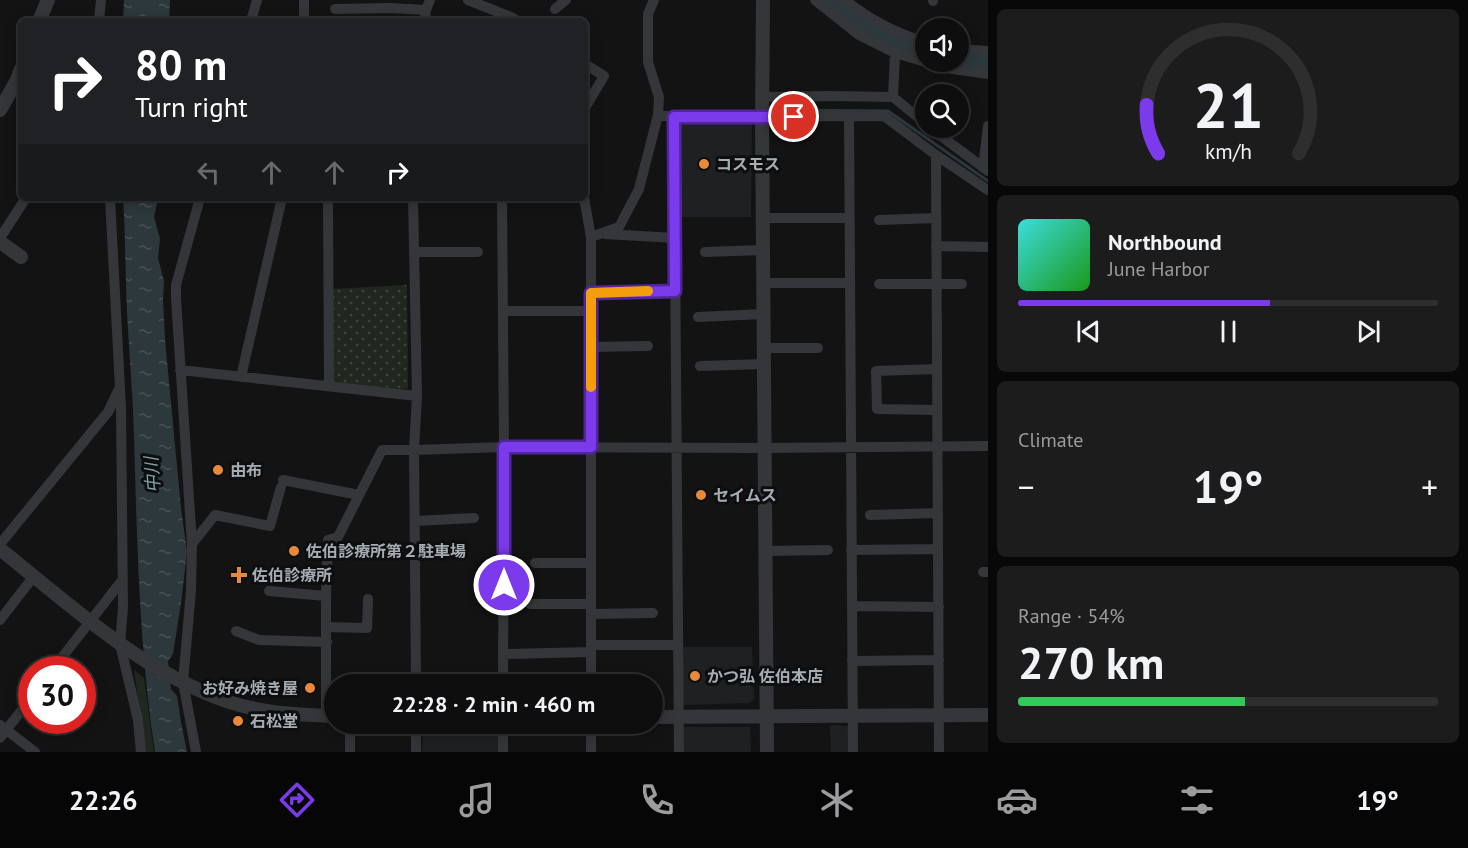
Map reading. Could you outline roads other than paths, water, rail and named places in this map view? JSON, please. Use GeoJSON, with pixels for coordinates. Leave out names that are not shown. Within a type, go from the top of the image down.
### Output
{"type":"FeatureCollection","features":[{"type":"Feature","properties":{"kind":"street"},"geometry":{"type":"LineString","coordinates":[[40,18],[48,0]]}},
{"type":"Feature","properties":{"kind":"street"},"geometry":{"type":"LineString","coordinates":[[99,18],[101,0]]}},
{"type":"Feature","properties":{"kind":"street"},"geometry":{"type":"LineString","coordinates":[[253,18],[257,0]]}},
{"type":"Feature","properties":{"kind":"street"},"geometry":{"type":"LineString","coordinates":[[304,0],[304,18]]}},
{"type":"Feature","properties":{"kind":"street"},"geometry":{"type":"LineString","coordinates":[[468,0],[513,18]]}},
{"type":"Feature","properties":{"kind":"street"},"geometry":{"type":"LineString","coordinates":[[555,9],[566,0]]}},
{"type":"Feature","properties":{"kind":"street"},"geometry":{"type":"LineString","coordinates":[[595,236],[619,227],[639,189],[658,115],[659,97],[648,62],[648,14],[654,0]]}},
{"type":"Feature","properties":{"kind":"street"},"geometry":{"type":"LineString","coordinates":[[764,0],[762,117],[767,752]]}},
{"type":"Feature","properties":{"kind":"street"},"geometry":{"type":"LineString","coordinates":[[815,0],[859,35],[895,53],[946,68],[988,74]]}},
{"type":"Feature","properties":{"kind":"street"},"geometry":{"type":"LineString","coordinates":[[845,0],[896,32],[915,38]]}},
{"type":"Feature","properties":{"kind":"street"},"geometry":{"type":"LineString","coordinates":[[335,9],[427,10]]}},
{"type":"Feature","properties":{"kind":"street"},"geometry":{"type":"LineString","coordinates":[[969,50],[988,51]]}},
{"type":"Feature","properties":{"kind":"street"},"geometry":{"type":"LineString","coordinates":[[893,98],[895,53]]}},
{"type":"Feature","properties":{"kind":"street"},"geometry":{"type":"LineString","coordinates":[[588,66],[604,76],[588,103]]}},
{"type":"Feature","properties":{"kind":"street"},"geometry":{"type":"LineString","coordinates":[[1,105],[18,80]]}},
{"type":"Feature","properties":{"kind":"street"},"geometry":{"type":"LineString","coordinates":[[762,97],[893,98],[915,115]]}},
{"type":"Feature","properties":{"kind":"street"},"geometry":{"type":"LineString","coordinates":[[658,115],[674,117],[884,116],[988,190]]}},
{"type":"Feature","properties":{"kind":"street"},"geometry":{"type":"LineString","coordinates":[[674,117],[679,752]]}},
{"type":"Feature","properties":{"kind":"street"},"geometry":{"type":"LineString","coordinates":[[849,117],[853,752]]}},
{"type":"Feature","properties":{"kind":"street"},"geometry":{"type":"LineString","coordinates":[[986,169],[988,126]]}},
{"type":"Feature","properties":{"kind":"street"},"geometry":{"type":"LineString","coordinates":[[944,138],[986,169]]}},
{"type":"Feature","properties":{"kind":"street"},"geometry":{"type":"LineString","coordinates":[[936,155],[939,752]]}},
{"type":"Feature","properties":{"kind":"street"},"geometry":{"type":"LineString","coordinates":[[21,257],[0,240],[24,201]]}},
{"type":"Feature","properties":{"kind":"street"},"geometry":{"type":"LineString","coordinates":[[110,201],[119,388],[123,607],[126,648],[141,752]]}},
{"type":"Feature","properties":{"kind":"street"},"geometry":{"type":"LineString","coordinates":[[196,752],[179,680],[191,590],[192,544],[176,285],[199,201]]}},
{"type":"Feature","properties":{"kind":"street"},"geometry":{"type":"LineString","coordinates":[[241,377],[281,201]]}},
{"type":"Feature","properties":{"kind":"street"},"geometry":{"type":"LineString","coordinates":[[328,201],[329,386]]}},
{"type":"Feature","properties":{"kind":"street"},"geometry":{"type":"LineString","coordinates":[[413,201],[417,396],[414,450],[416,674]]}},
{"type":"Feature","properties":{"kind":"street"},"geometry":{"type":"LineString","coordinates":[[502,201],[503,674]]}},
{"type":"Feature","properties":{"kind":"street"},"geometry":{"type":"LineString","coordinates":[[585,201],[595,236],[591,293],[591,674]]}},
{"type":"Feature","properties":{"kind":"street"},"geometry":{"type":"LineString","coordinates":[[763,218],[849,218]]}},
{"type":"Feature","properties":{"kind":"street"},"geometry":{"type":"LineString","coordinates":[[879,220],[936,218]]}},
{"type":"Feature","properties":{"kind":"street"},"geometry":{"type":"LineString","coordinates":[[595,236],[675,237]]}},
{"type":"Feature","properties":{"kind":"street"},"geometry":{"type":"LineString","coordinates":[[936,246],[988,247]]}},
{"type":"Feature","properties":{"kind":"street"},"geometry":{"type":"LineString","coordinates":[[705,252],[763,250]]}},
{"type":"Feature","properties":{"kind":"street"},"geometry":{"type":"LineString","coordinates":[[414,252],[478,252]]}},
{"type":"Feature","properties":{"kind":"street"},"geometry":{"type":"LineString","coordinates":[[764,283],[850,283]]}},
{"type":"Feature","properties":{"kind":"street"},"geometry":{"type":"LineString","coordinates":[[879,284],[962,284]]}},
{"type":"Feature","properties":{"kind":"street"},"geometry":{"type":"LineString","coordinates":[[591,293],[675,291]]}},
{"type":"Feature","properties":{"kind":"street"},"geometry":{"type":"LineString","coordinates":[[503,311],[591,311]]}},
{"type":"Feature","properties":{"kind":"street"},"geometry":{"type":"LineString","coordinates":[[698,317],[764,314]]}},
{"type":"Feature","properties":{"kind":"street"},"geometry":{"type":"LineString","coordinates":[[591,347],[648,346]]}},
{"type":"Feature","properties":{"kind":"street"},"geometry":{"type":"LineString","coordinates":[[764,348],[818,348]]}},
{"type":"Feature","properties":{"kind":"street"},"geometry":{"type":"LineString","coordinates":[[700,366],[764,364]]}},
{"type":"Feature","properties":{"kind":"street"},"geometry":{"type":"LineString","coordinates":[[937,369],[876,371],[877,409],[938,410]]}},
{"type":"Feature","properties":{"kind":"street"},"geometry":{"type":"LineString","coordinates":[[180,370],[417,396]]}},
{"type":"Feature","properties":{"kind":"street"},"geometry":{"type":"LineString","coordinates":[[0,544],[108,412],[119,388]]}},
{"type":"Feature","properties":{"kind":"street"},"geometry":{"type":"LineString","coordinates":[[328,674],[326,627],[328,540],[338,537],[382,450],[504,447],[988,446]]}},
{"type":"Feature","properties":{"kind":"street"},"geometry":{"type":"LineString","coordinates":[[192,544],[215,515],[270,526],[282,484],[359,495]]}},
{"type":"Feature","properties":{"kind":"street"},"geometry":{"type":"LineString","coordinates":[[870,515],[938,513]]}},
{"type":"Feature","properties":{"kind":"street"},"geometry":{"type":"LineString","coordinates":[[415,521],[474,518]]}},
{"type":"Feature","properties":{"kind":"street"},"geometry":{"type":"LineString","coordinates":[[0,549],[126,648],[179,680],[227,701],[286,714],[324,716]]}},
{"type":"Feature","properties":{"kind":"street"},"geometry":{"type":"LineString","coordinates":[[851,550],[938,549]]}},
{"type":"Feature","properties":{"kind":"street"},"geometry":{"type":"LineString","coordinates":[[766,551],[828,550]]}},
{"type":"Feature","properties":{"kind":"street"},"geometry":{"type":"LineString","coordinates":[[535,563],[591,563]]}},
{"type":"Feature","properties":{"kind":"street"},"geometry":{"type":"LineString","coordinates":[[0,620],[34,576]]}},
{"type":"Feature","properties":{"kind":"street"},"geometry":{"type":"LineString","coordinates":[[62,656],[123,579]]}},
{"type":"Feature","properties":{"kind":"street"},"geometry":{"type":"LineString","coordinates":[[269,591],[326,596]]}},
{"type":"Feature","properties":{"kind":"street"},"geometry":{"type":"LineString","coordinates":[[326,627],[367,628],[368,599]]}},
{"type":"Feature","properties":{"kind":"street"},"geometry":{"type":"LineString","coordinates":[[530,604],[653,613]]}},
{"type":"Feature","properties":{"kind":"street"},"geometry":{"type":"LineString","coordinates":[[852,606],[939,607]]}},
{"type":"Feature","properties":{"kind":"street"},"geometry":{"type":"LineString","coordinates":[[236,631],[259,640],[327,642]]}},
{"type":"Feature","properties":{"kind":"street"},"geometry":{"type":"LineString","coordinates":[[503,654],[678,645]]}},
{"type":"Feature","properties":{"kind":"street"},"geometry":{"type":"LineString","coordinates":[[852,660],[939,660]]}},
{"type":"Feature","properties":{"kind":"street"},"geometry":{"type":"LineString","coordinates":[[18,713],[2,731],[35,752]]}},
{"type":"Feature","properties":{"kind":"street"},"geometry":{"type":"LineString","coordinates":[[663,717],[988,715]]}},
{"type":"Feature","properties":{"kind":"street"},"geometry":{"type":"LineString","coordinates":[[350,734],[350,752]]}},
{"type":"Feature","properties":{"kind":"street"},"geometry":{"type":"LineString","coordinates":[[416,734],[416,752]]}},
{"type":"Feature","properties":{"kind":"street"},"geometry":{"type":"LineString","coordinates":[[503,734],[503,752]]}},
{"type":"Feature","properties":{"kind":"street"},"geometry":{"type":"LineString","coordinates":[[591,734],[591,752]]}},
{"type":"Feature","properties":{"kind":"water"},"geometry":{"type":"Polygon","coordinates":[[[124,0],[170,0],[169,18],[123,18],[124,0]]]}},
{"type":"Feature","properties":{"kind":"water","name":"中川"},"geometry":{"type":"Polygon","coordinates":[[[123,201],[157,201],[154,217],[160,239],[158,258],[164,281],[165,340],[187,552],[173,654],[168,661],[171,689],[177,696],[187,752],[155,752],[145,673],[136,514],[123,201]]]}},
{"type":"Feature","properties":{"kind":"waterway"},"geometry":{"type":"LineString","coordinates":[[828,0],[907,47],[915,48]]}},
{"type":"Feature","properties":{"kind":"waterway"},"geometry":{"type":"LineString","coordinates":[[969,59],[988,62]]}},
{"type":"Feature","properties":{"kind":"waterway"},"geometry":{"type":"LineString","coordinates":[[781,110],[888,111],[988,181]]}},
{"type":"Feature","properties":{"kind":"place","name":"コスモス"},"geometry":{"type":"Point","coordinates":[704,164]}},
{"type":"Feature","properties":{"kind":"place","name":"由布"},"geometry":{"type":"Point","coordinates":[218,470]}},
{"type":"Feature","properties":{"kind":"place","name":"セイムス"},"geometry":{"type":"Point","coordinates":[701,495]}},
{"type":"Feature","properties":{"kind":"place","name":"佐伯診療所第２駐車場"},"geometry":{"type":"Point","coordinates":[294,551]}},
{"type":"Feature","properties":{"kind":"place","name":"佐伯診療所"},"geometry":{"type":"Point","coordinates":[239,575]}},
{"type":"Feature","properties":{"kind":"place","name":"かつ弘 佐伯本店"},"geometry":{"type":"Point","coordinates":[695,676]}},
{"type":"Feature","properties":{"kind":"place","name":"お好み焼き屋"},"geometry":{"type":"Point","coordinates":[310,688]}},
{"type":"Feature","properties":{"kind":"place","name":"石松堂"},"geometry":{"type":"Point","coordinates":[238,721]}}]}
